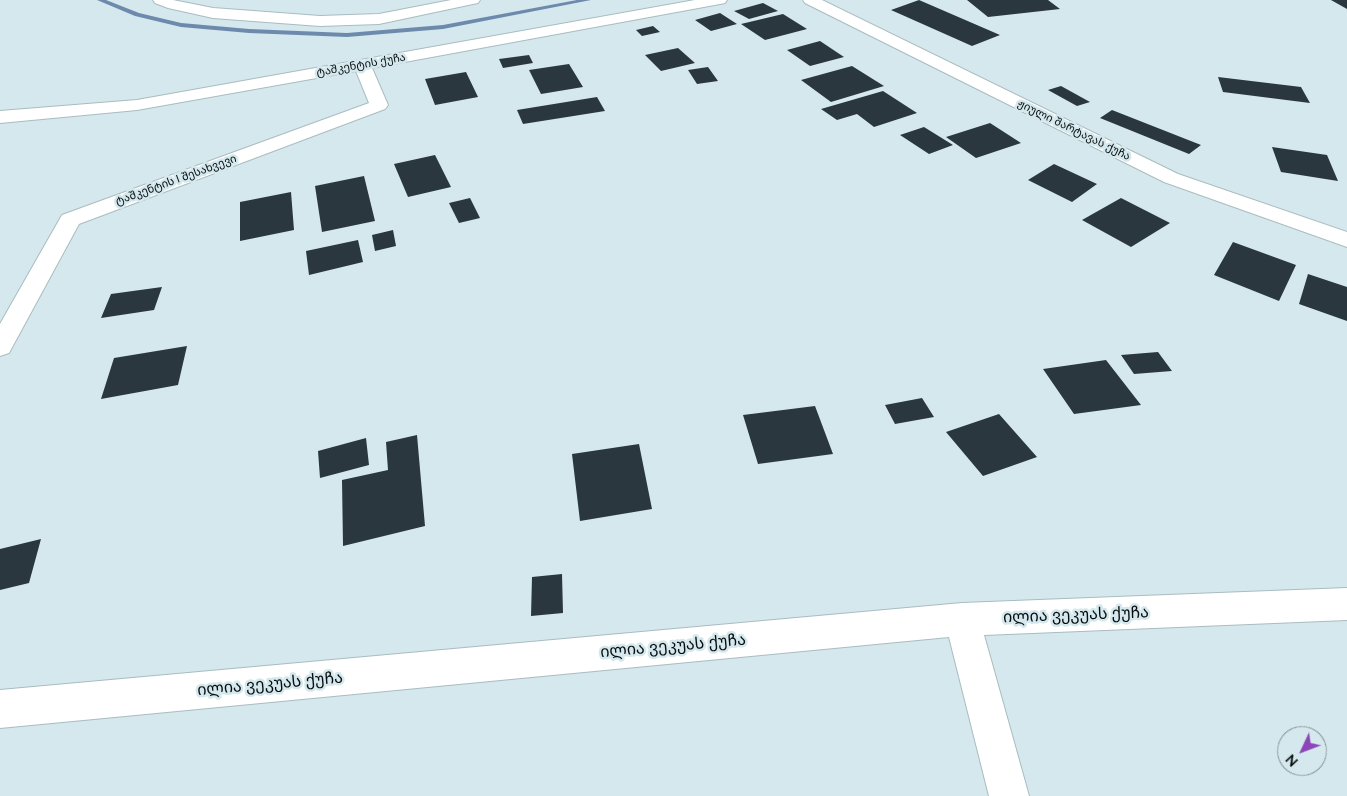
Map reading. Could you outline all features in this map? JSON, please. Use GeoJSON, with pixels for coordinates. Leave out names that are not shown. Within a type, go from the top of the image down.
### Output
{"type":"FeatureCollection","features":[{"type":"Feature","properties":{"kind":"street"},"geometry":{"type":"LineString","coordinates":[[160,0],[173,5],[213,13],[320,21],[379,19],[474,0]]}},
{"type":"Feature","properties":{"kind":"street","name":"ტაშკენტის ქუჩა"},"geometry":{"type":"LineString","coordinates":[[0,117],[137,105],[720,0]]}},
{"type":"Feature","properties":{"kind":"street","name":"ჟიული შარტავას ქუჩა"},"geometry":{"type":"LineString","coordinates":[[810,0],[1171,178],[1347,240]]}},
{"type":"Feature","properties":{"kind":"street","name":"ტაშკენტის I შესახვევი"},"geometry":{"type":"LineString","coordinates":[[0,347],[70,220],[379,105],[362,65]]}},
{"type":"Feature","properties":{"kind":"street","name":"ილია ვეკუას ქუჩა"},"geometry":{"type":"LineString","coordinates":[[0,709],[962,620],[1347,604]]}},
{"type":"Feature","properties":{"kind":"street"},"geometry":{"type":"LineString","coordinates":[[962,620],[1009,796]]}},
{"type":"Feature","properties":{"kind":"building"},"geometry":{"type":"Polygon","coordinates":[[[919,0],[1000,35],[972,46],[891,10],[919,0]]]}},
{"type":"Feature","properties":{"kind":"building"},"geometry":{"type":"Polygon","coordinates":[[[967,0],[1048,0],[1060,9],[988,17],[967,0]]]}},
{"type":"Feature","properties":{"kind":"building"},"geometry":{"type":"Polygon","coordinates":[[[1331,0],[1347,0],[1347,9],[1331,0]]]}},
{"type":"Feature","properties":{"kind":"building"},"geometry":{"type":"Polygon","coordinates":[[[763,3],[778,11],[749,19],[734,11],[763,3]]]}},
{"type":"Feature","properties":{"kind":"building"},"geometry":{"type":"Polygon","coordinates":[[[720,13],[737,24],[711,31],[695,20],[720,13]]]}},
{"type":"Feature","properties":{"kind":"building"},"geometry":{"type":"Polygon","coordinates":[[[783,14],[807,29],[765,40],[741,24],[783,14]]]}},
{"type":"Feature","properties":{"kind":"building"},"geometry":{"type":"Polygon","coordinates":[[[653,26],[660,32],[642,36],[636,30],[653,26]]]}},
{"type":"Feature","properties":{"kind":"building"},"geometry":{"type":"Polygon","coordinates":[[[820,41],[844,57],[810,66],[787,50],[820,41]]]}},
{"type":"Feature","properties":{"kind":"building"},"geometry":{"type":"Polygon","coordinates":[[[678,48],[695,63],[661,71],[645,55],[678,48]]]}},
{"type":"Feature","properties":{"kind":"building"},"geometry":{"type":"Polygon","coordinates":[[[529,55],[533,63],[503,68],[499,59],[529,55]]]}},
{"type":"Feature","properties":{"kind":"building"},"geometry":{"type":"Polygon","coordinates":[[[569,64],[583,87],[541,94],[529,70],[569,64]]]}},
{"type":"Feature","properties":{"kind":"building"},"geometry":{"type":"Polygon","coordinates":[[[852,66],[884,86],[831,102],[801,80],[852,66]]]}},
{"type":"Feature","properties":{"kind":"building"},"geometry":{"type":"Polygon","coordinates":[[[708,67],[718,81],[697,84],[688,70],[708,67]]]}},
{"type":"Feature","properties":{"kind":"building"},"geometry":{"type":"Polygon","coordinates":[[[466,72],[478,97],[435,105],[425,79],[466,72]]]}},
{"type":"Feature","properties":{"kind":"building"},"geometry":{"type":"Polygon","coordinates":[[[1218,77],[1301,87],[1310,103],[1223,92],[1218,77]]]}},
{"type":"Feature","properties":{"kind":"building"},"geometry":{"type":"Polygon","coordinates":[[[1061,86],[1090,102],[1077,106],[1048,90],[1061,86]]]}},
{"type":"Feature","properties":{"kind":"building"},"geometry":{"type":"Polygon","coordinates":[[[883,91],[917,113],[874,127],[857,114],[837,120],[821,109],[883,91]]]}},
{"type":"Feature","properties":{"kind":"building"},"geometry":{"type":"Polygon","coordinates":[[[597,97],[605,111],[523,124],[517,110],[597,97]]]}},
{"type":"Feature","properties":{"kind":"building"},"geometry":{"type":"Polygon","coordinates":[[[1112,110],[1201,145],[1189,154],[1100,118],[1112,110]]]}},
{"type":"Feature","properties":{"kind":"building"},"geometry":{"type":"Polygon","coordinates":[[[990,123],[1021,143],[976,158],[946,137],[990,123]]]}},
{"type":"Feature","properties":{"kind":"building"},"geometry":{"type":"Polygon","coordinates":[[[924,127],[953,145],[929,154],[900,135],[924,127]]]}},
{"type":"Feature","properties":{"kind":"building"},"geometry":{"type":"Polygon","coordinates":[[[1272,147],[1327,155],[1338,181],[1281,172],[1272,147]]]}},
{"type":"Feature","properties":{"kind":"building"},"geometry":{"type":"Polygon","coordinates":[[[435,155],[451,187],[408,197],[394,164],[435,155]]]}},
{"type":"Feature","properties":{"kind":"building"},"geometry":{"type":"Polygon","coordinates":[[[1054,164],[1097,184],[1072,202],[1028,180],[1054,164]]]}},
{"type":"Feature","properties":{"kind":"building"},"geometry":{"type":"Polygon","coordinates":[[[364,176],[375,221],[322,232],[315,186],[364,176]]]}},
{"type":"Feature","properties":{"kind":"building"},"geometry":{"type":"Polygon","coordinates":[[[291,192],[294,230],[240,241],[240,202],[291,192]]]}},
{"type":"Feature","properties":{"kind":"building"},"geometry":{"type":"Polygon","coordinates":[[[470,198],[480,218],[459,223],[449,203],[470,198]]]}},
{"type":"Feature","properties":{"kind":"building"},"geometry":{"type":"Polygon","coordinates":[[[1121,198],[1170,223],[1131,247],[1082,220],[1121,198]]]}},
{"type":"Feature","properties":{"kind":"building"},"geometry":{"type":"Polygon","coordinates":[[[393,230],[396,246],[375,251],[372,235],[393,230]]]}},
{"type":"Feature","properties":{"kind":"building"},"geometry":{"type":"Polygon","coordinates":[[[358,240],[363,262],[309,275],[306,251],[358,240]]]}},
{"type":"Feature","properties":{"kind":"building"},"geometry":{"type":"Polygon","coordinates":[[[1233,242],[1296,265],[1279,301],[1214,275],[1233,242]]]}},
{"type":"Feature","properties":{"kind":"building"},"geometry":{"type":"Polygon","coordinates":[[[1308,274],[1347,287],[1347,321],[1299,304],[1308,274]]]}},
{"type":"Feature","properties":{"kind":"building"},"geometry":{"type":"Polygon","coordinates":[[[162,287],[154,310],[101,318],[111,294],[162,287]]]}},
{"type":"Feature","properties":{"kind":"building"},"geometry":{"type":"Polygon","coordinates":[[[187,346],[178,385],[101,399],[114,358],[187,346]]]}},
{"type":"Feature","properties":{"kind":"building"},"geometry":{"type":"Polygon","coordinates":[[[1158,352],[1172,371],[1134,374],[1121,355],[1158,352]]]}},
{"type":"Feature","properties":{"kind":"building"},"geometry":{"type":"Polygon","coordinates":[[[1106,360],[1141,405],[1074,414],[1043,369],[1106,360]]]}},
{"type":"Feature","properties":{"kind":"building"},"geometry":{"type":"Polygon","coordinates":[[[922,398],[934,417],[895,424],[885,405],[922,398]]]}},
{"type":"Feature","properties":{"kind":"building"},"geometry":{"type":"Polygon","coordinates":[[[815,406],[833,454],[758,464],[743,415],[815,406]]]}},
{"type":"Feature","properties":{"kind":"building"},"geometry":{"type":"Polygon","coordinates":[[[999,414],[1037,457],[983,476],[946,432],[999,414]]]}},
{"type":"Feature","properties":{"kind":"building"},"geometry":{"type":"Polygon","coordinates":[[[417,435],[425,526],[343,546],[342,480],[388,470],[386,442],[417,435]]]}},
{"type":"Feature","properties":{"kind":"building"},"geometry":{"type":"Polygon","coordinates":[[[366,438],[369,465],[320,478],[318,451],[366,438]]]}},
{"type":"Feature","properties":{"kind":"building"},"geometry":{"type":"Polygon","coordinates":[[[639,444],[652,509],[580,521],[572,454],[639,444]]]}},
{"type":"Feature","properties":{"kind":"building"},"geometry":{"type":"Polygon","coordinates":[[[41,539],[29,583],[0,590],[0,549],[41,539]]]}},
{"type":"Feature","properties":{"kind":"building"},"geometry":{"type":"Polygon","coordinates":[[[562,574],[563,613],[531,616],[532,577],[562,574]]]}},
{"type":"Feature","properties":{"kind":"waterway"},"geometry":{"type":"LineString","coordinates":[[100,0],[137,15],[181,25],[249,31],[347,35],[443,27],[588,0]]}}]}
